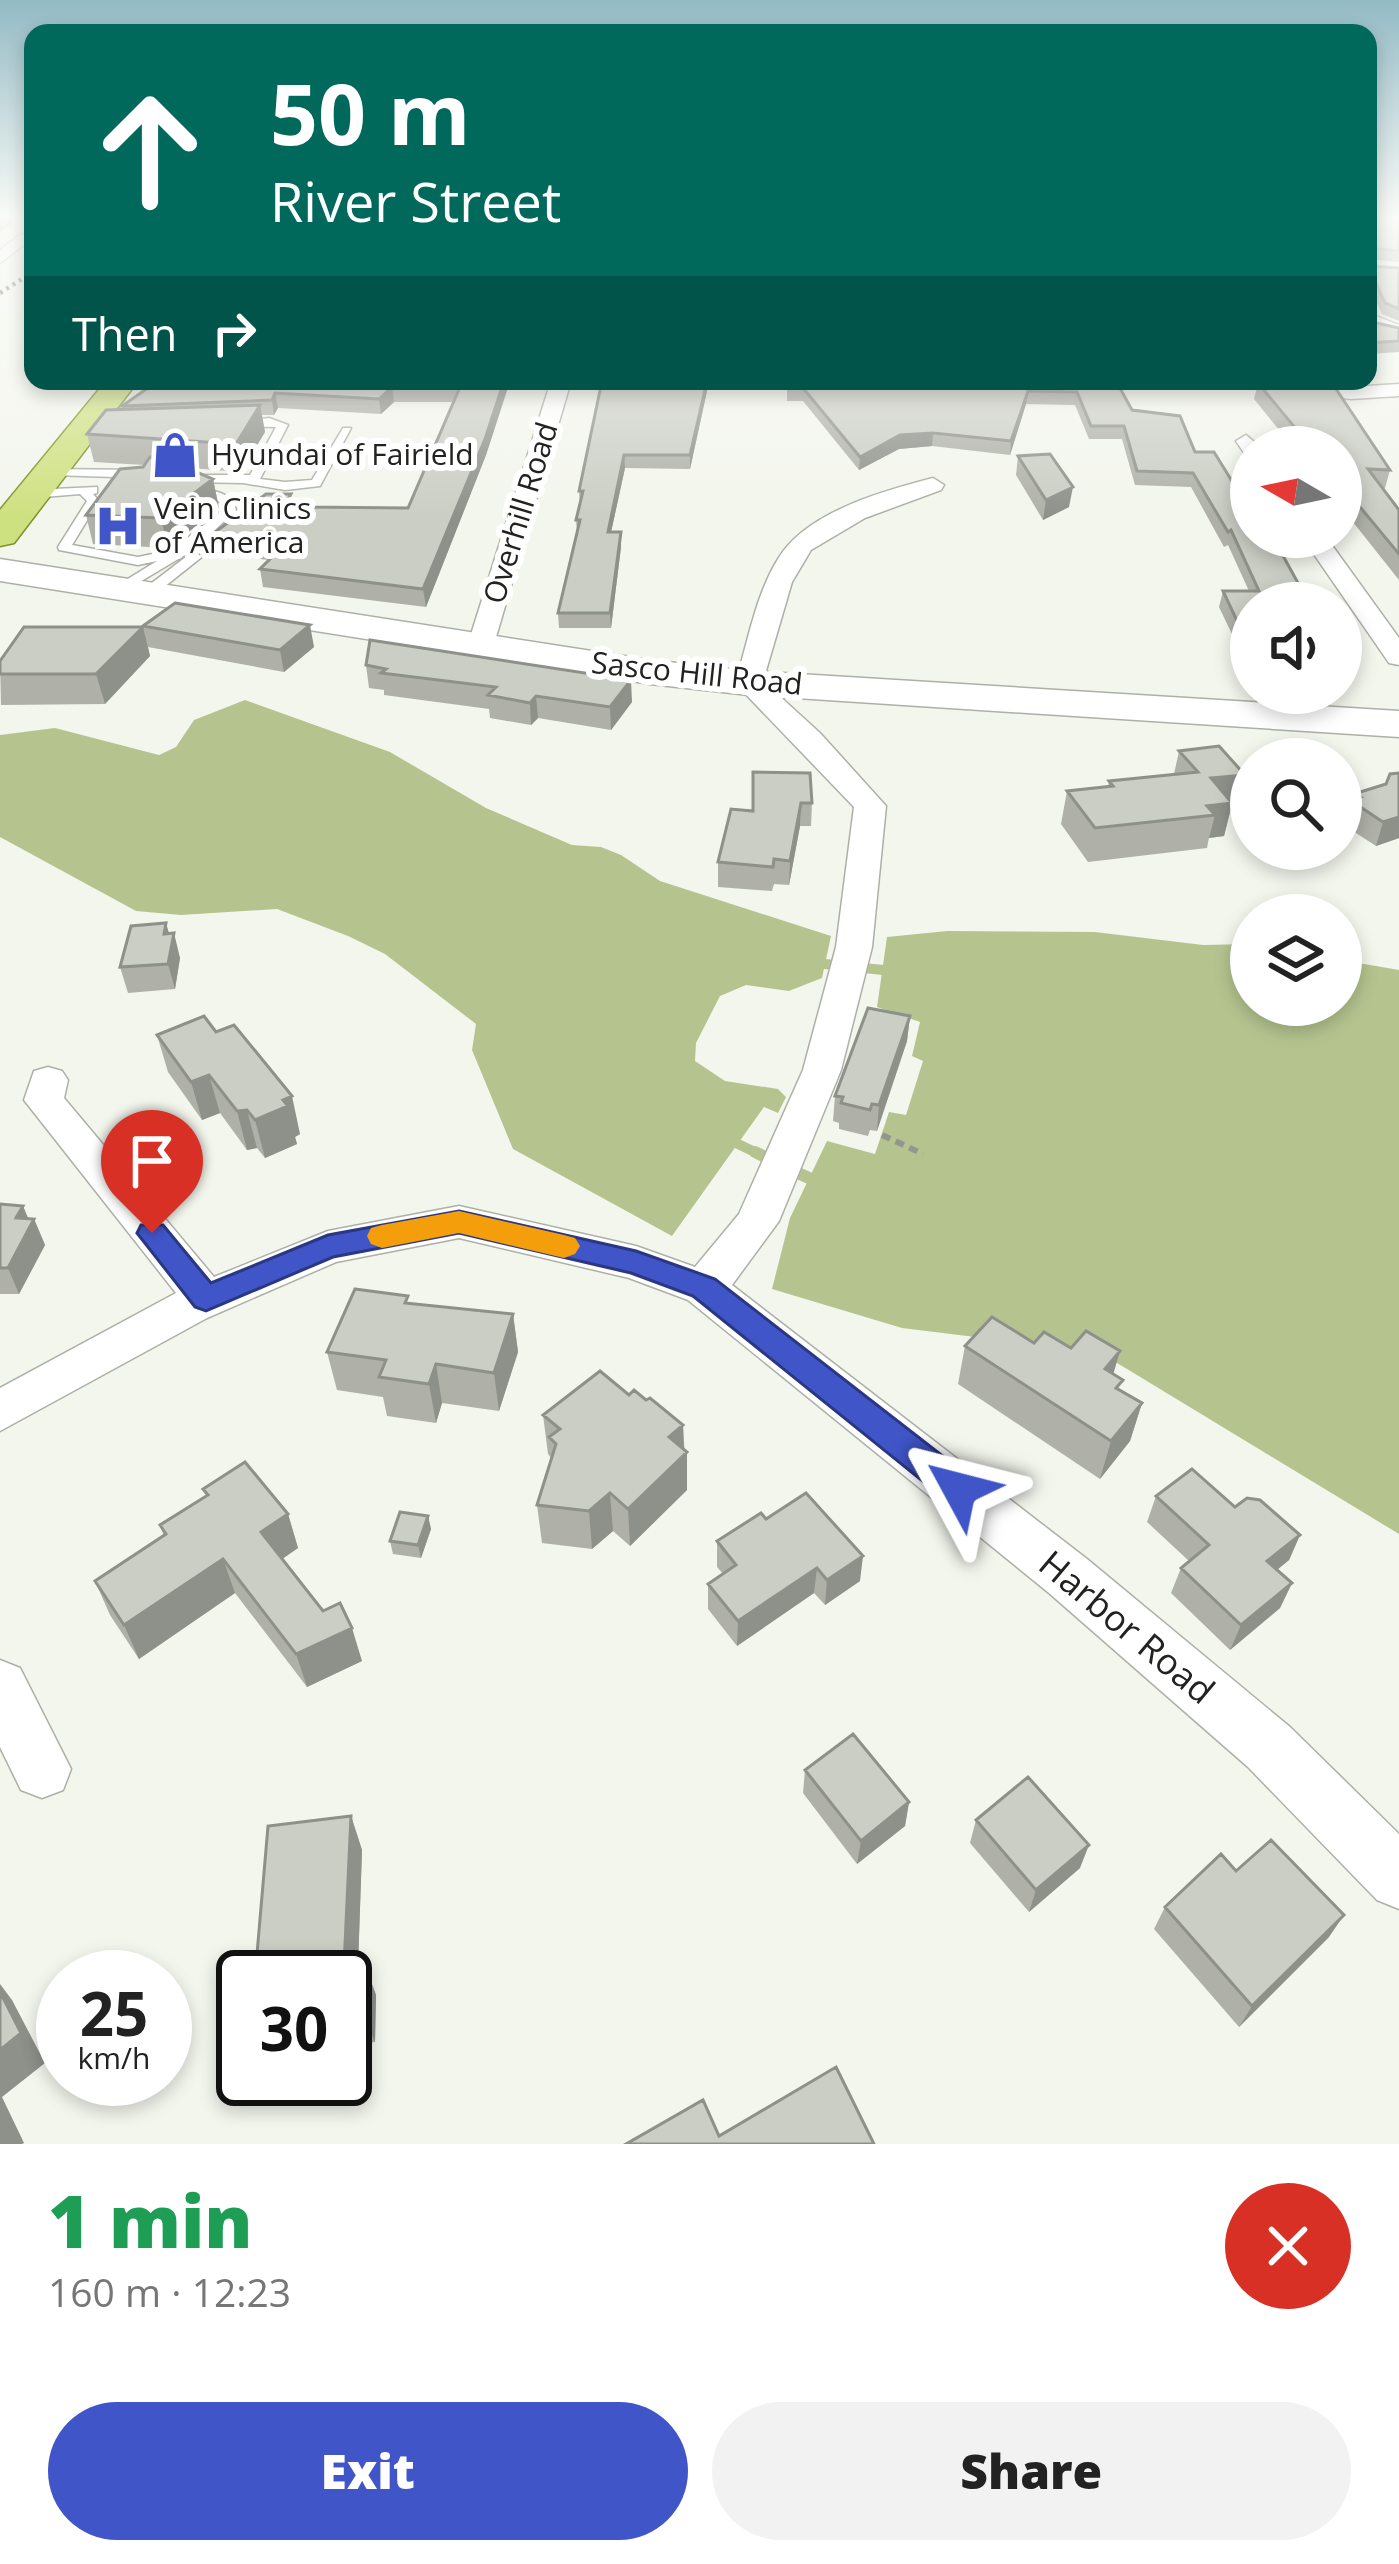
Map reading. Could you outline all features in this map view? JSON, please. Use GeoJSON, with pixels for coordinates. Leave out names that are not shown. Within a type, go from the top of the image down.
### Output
{"type":"FeatureCollection","features":[{"type":"Feature","properties":{"kind":"main road"},"geometry":{"type":"LineString","coordinates":[[0,535],[42,482],[95,430],[117,390]]}},
{"type":"Feature","properties":{"kind":"street","name":"Overhill Road"},"geometry":{"type":"LineString","coordinates":[[481,644],[558,390]]}},
{"type":"Feature","properties":{"kind":"street"},"geometry":{"type":"LineString","coordinates":[[1328,390],[1399,390]]}},
{"type":"Feature","properties":{"kind":"street"},"geometry":{"type":"LineString","coordinates":[[704,1288],[757,1221],[799,1132],[854,947],[870,806],[810,740],[748,683],[788,560],[804,543],[897,497],[933,485]]}},
{"type":"Feature","properties":{"kind":"street"},"geometry":{"type":"LineString","coordinates":[[1329,558],[1399,657]]}},
{"type":"Feature","properties":{"kind":"street","name":"Sasco Hill Road"},"geometry":{"type":"LineString","coordinates":[[0,570],[650,672],[748,683],[1399,724]]}},
{"type":"Feature","properties":{"kind":"street"},"geometry":{"type":"LineString","coordinates":[[49,1080],[44,1100],[206,1299]]}},
{"type":"Feature","properties":{"kind":"street","name":"Harbor Road"},"geometry":{"type":"LineString","coordinates":[[0,1411],[206,1299],[328,1246],[459,1222],[636,1263],[704,1288],[1068,1576],[1269,1747],[1399,1878]]}},
{"type":"Feature","properties":{"kind":"street"},"geometry":{"type":"LineString","coordinates":[[0,1687],[42,1769]]}},
{"type":"Feature","properties":{"kind":"lane"},"geometry":{"type":"LineString","coordinates":[[226,423],[282,425],[254,479],[248,481]]}},
{"type":"Feature","properties":{"kind":"lane"},"geometry":{"type":"LineString","coordinates":[[42,482],[84,492],[248,481],[285,486],[316,483],[347,430]]}},
{"type":"Feature","properties":{"kind":"lane"},"geometry":{"type":"LineString","coordinates":[[42,482],[176,487],[217,495],[228,502],[230,511],[136,590]]}},
{"type":"Feature","properties":{"kind":"lane"},"geometry":{"type":"LineString","coordinates":[[84,492],[93,501],[64,547],[138,561],[180,552]]}},
{"type":"Feature","properties":{"kind":"lane"},"geometry":{"type":"LineString","coordinates":[[136,590],[242,522]]}},
{"type":"Feature","properties":{"kind":"path"},"geometry":{"type":"LineString","coordinates":[[882,1135],[923,1154]]}},
{"type":"Feature","properties":{"kind":"shaded area"},"geometry":{"type":"Polygon","coordinates":[[[245,700],[390,752],[486,808],[572,845],[601,847],[621,855],[660,881],[831,936],[822,978],[789,991],[746,985],[720,996],[696,1043],[695,1061],[725,1081],[778,1089],[786,1097],[778,1113],[764,1107],[672,1236],[513,1149],[472,1050],[476,1024],[385,954],[277,909],[181,915],[136,911],[0,837],[0,735],[55,728],[159,755],[176,747],[194,720],[245,700]]]}},
{"type":"Feature","properties":{"kind":"shaded area"},"geometry":{"type":"Polygon","coordinates":[[[947,931],[1095,932],[1230,944],[1230,1026],[1362,1026],[1362,964],[1399,970],[1399,1534],[1099,1352],[902,1328],[772,1289],[790,1218],[827,1141],[875,1154],[889,1112],[906,1115],[923,1061],[912,1056],[920,1022],[877,1007],[887,937],[947,931]]]}},
{"type":"Feature","properties":{"kind":"building"},"geometry":{"type":"Polygon","coordinates":[[[1377,323],[1399,328],[1399,341],[1377,342],[1377,323]]]}},
{"type":"Feature","properties":{"kind":"building"},"geometry":{"type":"Polygon","coordinates":[[[145,390],[389,390],[379,399],[275,393],[272,400],[122,406],[145,390]]]}},
{"type":"Feature","properties":{"kind":"building"},"geometry":{"type":"Polygon","coordinates":[[[459,390],[501,390],[423,589],[260,569],[284,545],[210,536],[266,494],[291,494],[287,501],[309,502],[307,507],[408,508],[459,390]]]}},
{"type":"Feature","properties":{"kind":"building"},"geometry":{"type":"Polygon","coordinates":[[[600,390],[705,390],[690,455],[624,455],[608,532],[621,532],[610,613],[558,613],[580,520],[576,520],[583,491],[579,491],[600,390]]]}},
{"type":"Feature","properties":{"kind":"building"},"geometry":{"type":"Polygon","coordinates":[[[805,390],[1121,390],[1132,410],[1180,416],[1195,452],[1214,452],[1230,478],[1230,531],[1193,473],[1137,471],[1124,426],[1091,426],[1077,392],[1028,391],[1011,441],[933,433],[900,435],[860,457],[805,390]]]}},
{"type":"Feature","properties":{"kind":"building"},"geometry":{"type":"Polygon","coordinates":[[[1264,390],[1337,390],[1361,426],[1294,426],[1264,390]]]}},
{"type":"Feature","properties":{"kind":"building"},"geometry":{"type":"Polygon","coordinates":[[[260,405],[236,444],[87,434],[106,410],[260,405]]]}},
{"type":"Feature","properties":{"kind":"building"},"geometry":{"type":"Polygon","coordinates":[[[1362,428],[1390,470],[1368,469],[1399,510],[1399,554],[1362,509],[1362,428]]]}},
{"type":"Feature","properties":{"kind":"building"},"geometry":{"type":"Polygon","coordinates":[[[1050,454],[1073,487],[1046,500],[1018,456],[1050,454]]]}},
{"type":"Feature","properties":{"kind":"building"},"geometry":{"type":"Polygon","coordinates":[[[150,457],[188,458],[168,464],[171,477],[199,473],[213,479],[161,518],[86,515],[120,469],[143,467],[150,457]]]}},
{"type":"Feature","properties":{"kind":"building"},"geometry":{"type":"Polygon","coordinates":[[[1244,558],[1284,558],[1297,582],[1255,582],[1244,558]]]}},
{"type":"Feature","properties":{"kind":"building"},"geometry":{"type":"Polygon","coordinates":[[[175,603],[310,625],[280,650],[143,626],[175,603]]]}},
{"type":"Feature","properties":{"kind":"building"},"geometry":{"type":"Polygon","coordinates":[[[24,627],[143,627],[96,674],[0,674],[0,661],[24,627]]]}},
{"type":"Feature","properties":{"kind":"building"},"geometry":{"type":"Polygon","coordinates":[[[370,640],[631,680],[610,707],[536,696],[530,703],[488,695],[496,687],[381,673],[386,669],[366,665],[370,640]]]}},
{"type":"Feature","properties":{"kind":"building"},"geometry":{"type":"Polygon","coordinates":[[[1219,746],[1230,758],[1230,776],[1211,778],[1230,801],[1207,806],[1215,815],[1095,828],[1067,791],[1113,786],[1109,781],[1198,772],[1179,751],[1219,746]]]}},
{"type":"Feature","properties":{"kind":"building"},"geometry":{"type":"Polygon","coordinates":[[[753,772],[810,773],[812,803],[801,803],[790,861],[774,859],[773,867],[718,862],[731,809],[753,811],[753,772]]]}},
{"type":"Feature","properties":{"kind":"building"},"geometry":{"type":"Polygon","coordinates":[[[1399,773],[1399,817],[1383,822],[1362,808],[1362,791],[1386,784],[1390,774],[1399,773]]]}},
{"type":"Feature","properties":{"kind":"building"},"geometry":{"type":"Polygon","coordinates":[[[166,923],[164,934],[174,933],[168,964],[120,967],[131,926],[166,923]]]}},
{"type":"Feature","properties":{"kind":"building"},"geometry":{"type":"Polygon","coordinates":[[[868,1008],[910,1016],[879,1105],[872,1104],[870,1110],[841,1103],[843,1097],[835,1096],[868,1008]]]}},
{"type":"Feature","properties":{"kind":"building"},"geometry":{"type":"Polygon","coordinates":[[[204,1016],[216,1032],[234,1025],[292,1096],[283,1100],[288,1106],[255,1120],[247,1110],[237,1111],[209,1075],[191,1082],[157,1035],[204,1016]]]}},
{"type":"Feature","properties":{"kind":"building"},"geometry":{"type":"Polygon","coordinates":[[[0,1204],[23,1206],[16,1218],[34,1219],[8,1268],[0,1268],[0,1204]]]}},
{"type":"Feature","properties":{"kind":"building"},"geometry":{"type":"Polygon","coordinates":[[[355,1289],[408,1296],[405,1303],[513,1314],[494,1373],[436,1364],[429,1384],[379,1377],[386,1360],[327,1352],[355,1289]]]}},
{"type":"Feature","properties":{"kind":"building"},"geometry":{"type":"Polygon","coordinates":[[[992,1317],[1034,1343],[1044,1332],[1071,1348],[1086,1331],[1120,1351],[1105,1369],[1123,1380],[1116,1388],[1142,1403],[1111,1441],[965,1346],[992,1317]]]}},
{"type":"Feature","properties":{"kind":"building"},"geometry":{"type":"Polygon","coordinates":[[[600,1371],[629,1395],[634,1390],[650,1398],[683,1425],[669,1437],[687,1452],[628,1509],[610,1493],[589,1511],[537,1505],[556,1444],[549,1437],[560,1429],[543,1415],[600,1371]]]}},
{"type":"Feature","properties":{"kind":"building"},"geometry":{"type":"Polygon","coordinates":[[[245,1462],[288,1514],[261,1532],[323,1611],[340,1603],[352,1628],[296,1654],[223,1559],[124,1625],[95,1581],[166,1534],[160,1525],[208,1495],[203,1489],[245,1462]]]}},
{"type":"Feature","properties":{"kind":"building"},"geometry":{"type":"Polygon","coordinates":[[[1192,1469],[1235,1507],[1247,1498],[1260,1500],[1300,1535],[1267,1561],[1292,1583],[1241,1625],[1181,1568],[1209,1545],[1156,1496],[1192,1469]]]}},
{"type":"Feature","properties":{"kind":"building"},"geometry":{"type":"Polygon","coordinates":[[[806,1493],[863,1556],[827,1580],[817,1568],[738,1621],[708,1584],[736,1565],[717,1541],[761,1513],[766,1519],[806,1493]]]}},
{"type":"Feature","properties":{"kind":"building"},"geometry":{"type":"Polygon","coordinates":[[[400,1512],[428,1516],[418,1545],[390,1541],[400,1512]]]}},
{"type":"Feature","properties":{"kind":"building"},"geometry":{"type":"Polygon","coordinates":[[[853,1734],[909,1802],[861,1841],[805,1770],[853,1734]]]}},
{"type":"Feature","properties":{"kind":"building"},"geometry":{"type":"Polygon","coordinates":[[[1028,1777],[1089,1845],[1036,1890],[976,1820],[1028,1777]]]}},
{"type":"Feature","properties":{"kind":"building"},"geometry":{"type":"Polygon","coordinates":[[[351,1816],[345,1950],[257,1950],[268,1826],[351,1816]]]}},
{"type":"Feature","properties":{"kind":"building"},"geometry":{"type":"Polygon","coordinates":[[[1271,1840],[1344,1915],[1252,2006],[1165,1907],[1221,1854],[1236,1871],[1271,1840]]]}},
{"type":"Feature","properties":{"kind":"building"},"geometry":{"type":"Polygon","coordinates":[[[0,1992],[21,2033],[0,2050],[0,1992]]]}},
{"type":"Feature","properties":{"kind":"building"},"geometry":{"type":"Polygon","coordinates":[[[836,2067],[874,2144],[626,2144],[703,2100],[719,2136],[836,2067]]]}},
{"type":"Feature","properties":{"kind":"waterway"},"geometry":{"type":"LineString","coordinates":[[825,964],[883,970]]}},
{"type":"Feature","properties":{"kind":"waterway"},"geometry":{"type":"LineString","coordinates":[[738,1144],[761,1155]]}},
{"type":"Feature","properties":{"kind":"waterway"},"geometry":{"type":"LineString","coordinates":[[755,1152],[761,1155]]}},
{"type":"Feature","properties":{"kind":"waterway"},"geometry":{"type":"LineString","coordinates":[[761,1155],[773,1161]]}},
{"type":"Feature","properties":{"kind":"waterway"},"geometry":{"type":"LineString","coordinates":[[789,1169],[809,1178]]}},
{"type":"Feature","properties":{"kind":"slow traffic"},"geometry":{"type":"LineString","coordinates":[[382,1236],[459,1222],[564,1246]]}},
{"type":"Feature","properties":{"kind":"place","name":"Hyundai of Fairield"},"geometry":{"type":"Point","coordinates":[175,455]}},
{"type":"Feature","properties":{"kind":"place","name":"Vein Clinics of America"},"geometry":{"type":"Point","coordinates":[118,526]}},
{"type":"Feature","properties":{"kind":"route"},"geometry":{"type":"LineString","coordinates":[[152,1233],[206,1299],[328,1246],[459,1222],[636,1263],[704,1288],[959,1489]]}}]}
